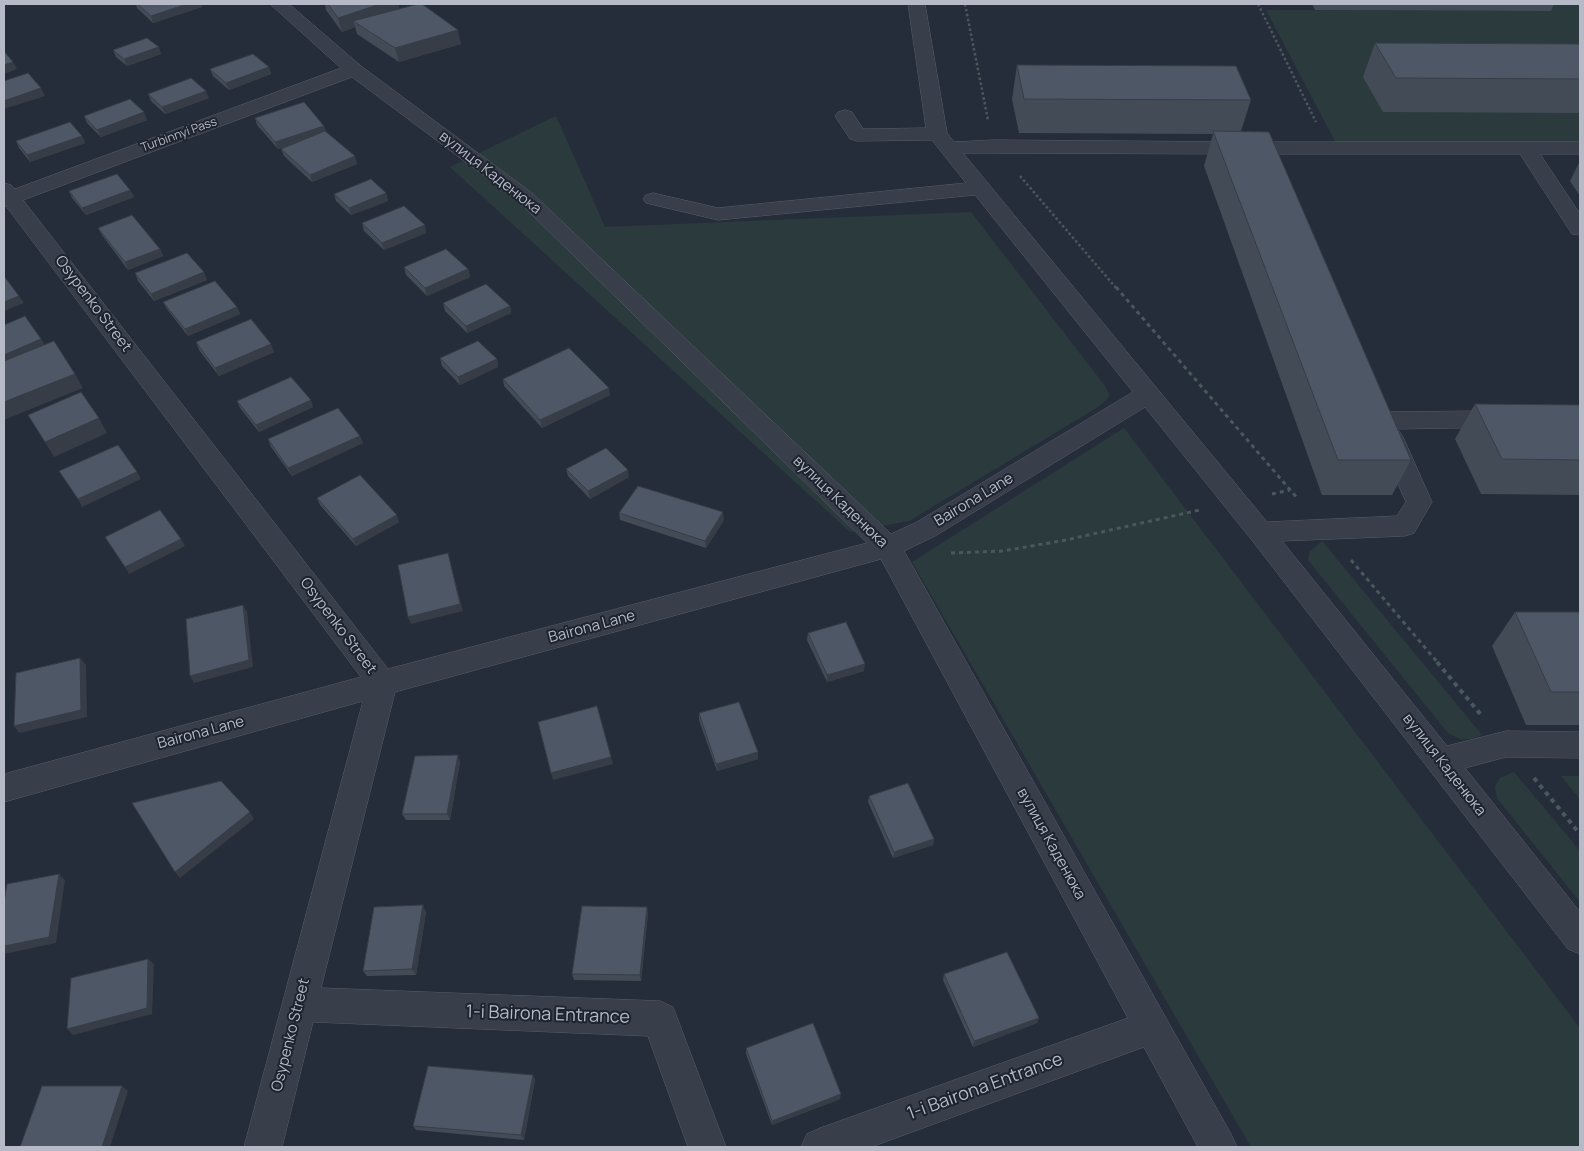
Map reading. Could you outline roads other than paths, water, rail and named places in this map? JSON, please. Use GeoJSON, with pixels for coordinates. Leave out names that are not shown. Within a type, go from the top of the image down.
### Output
{"type":"FeatureCollection","features":[{"type":"Feature","properties":{"kind":"street","name":"вулиця Каденюка"},"geometry":{"type":"LineString","coordinates":[[279,4],[354,70],[526,198],[888,548],[1150,1027],[1218,1147]]}},
{"type":"Feature","properties":{"kind":"street","name":"вулиця Каденюка"},"geometry":{"type":"LineString","coordinates":[[916,4],[943,141],[1149,393],[1580,938]]}},
{"type":"Feature","properties":{"kind":"street","name":"Turbinnyi Pass"},"geometry":{"type":"LineString","coordinates":[[6,196],[354,70]]}},
{"type":"Feature","properties":{"kind":"street"},"geometry":{"type":"LineString","coordinates":[[845,116],[857,135],[994,146],[1268,157],[1329,148],[1580,148]]}},
{"type":"Feature","properties":{"kind":"street"},"geometry":{"type":"LineString","coordinates":[[1526,148],[1580,229]]}},
{"type":"Feature","properties":{"kind":"street"},"geometry":{"type":"LineString","coordinates":[[652,199],[718,214],[981,188]]}},
{"type":"Feature","properties":{"kind":"street","name":"Osypenko Street"},"geometry":{"type":"LineString","coordinates":[[6,196],[382,683],[263,1147]]}},
{"type":"Feature","properties":{"kind":"street","name":"Bairona Lane"},"geometry":{"type":"LineString","coordinates":[[4,788],[382,683],[888,548],[926,529],[1149,393]]}},
{"type":"Feature","properties":{"kind":"street"},"geometry":{"type":"LineString","coordinates":[[1260,532],[1405,526],[1419,502],[1379,412],[1580,418]]}},
{"type":"Feature","properties":{"kind":"street"},"geometry":{"type":"LineString","coordinates":[[1441,761],[1506,744],[1580,745]]}},
{"type":"Feature","properties":{"kind":"street","name":"1-i Bairona Entrance"},"geometry":{"type":"LineString","coordinates":[[299,1004],[660,1019],[707,1147]]}},
{"type":"Feature","properties":{"kind":"street","name":"1-i Bairona Entrance"},"geometry":{"type":"LineString","coordinates":[[820,1147],[1150,1027]]}}]}
